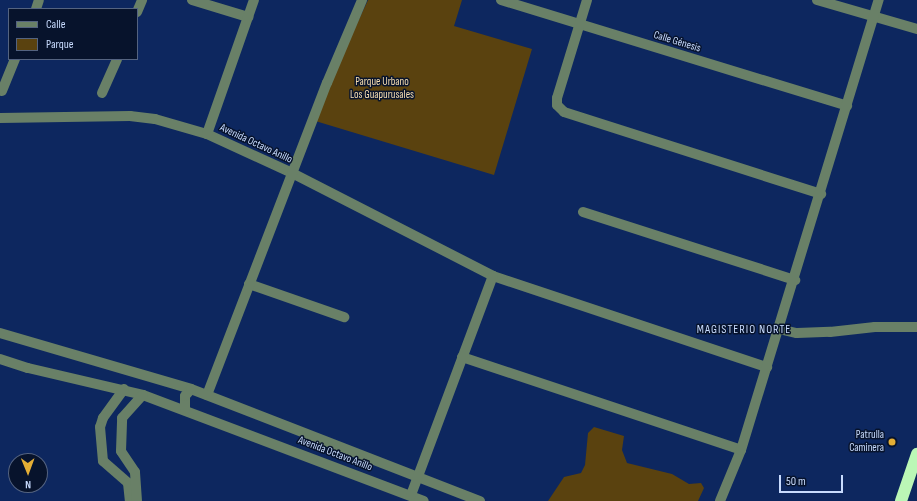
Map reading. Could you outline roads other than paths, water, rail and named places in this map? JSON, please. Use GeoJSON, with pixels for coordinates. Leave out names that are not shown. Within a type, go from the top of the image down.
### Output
{"type":"FeatureCollection","features":[{"type":"Feature","properties":{"kind":"highway"},"geometry":{"type":"LineString","coordinates":[[901,501],[917,454]]}},
{"type":"Feature","properties":{"kind":"street"},"geometry":{"type":"LineString","coordinates":[[138,10],[142,0]]}},
{"type":"Feature","properties":{"kind":"street"},"geometry":{"type":"LineString","coordinates":[[192,0],[248,16]]}},
{"type":"Feature","properties":{"kind":"street"},"geometry":{"type":"LineString","coordinates":[[207,134],[254,0]]}},
{"type":"Feature","properties":{"kind":"street"},"geometry":{"type":"LineString","coordinates":[[362,0],[292,173],[493,276],[767,367]]}},
{"type":"Feature","properties":{"kind":"street","name":"Calle Génesis"},"geometry":{"type":"LineString","coordinates":[[501,0],[577,25],[847,106]]}},
{"type":"Feature","properties":{"kind":"street"},"geometry":{"type":"LineString","coordinates":[[587,0],[577,25],[556,98],[557,106],[564,112],[820,194]]}},
{"type":"Feature","properties":{"kind":"street"},"geometry":{"type":"LineString","coordinates":[[817,0],[874,15],[917,29]]}},
{"type":"Feature","properties":{"kind":"street"},"geometry":{"type":"LineString","coordinates":[[720,501],[741,450],[795,280],[879,0]]}},
{"type":"Feature","properties":{"kind":"street"},"geometry":{"type":"LineString","coordinates":[[2,91],[15,60]]}},
{"type":"Feature","properties":{"kind":"street"},"geometry":{"type":"LineString","coordinates":[[102,93],[117,60]]}},
{"type":"Feature","properties":{"kind":"street","name":"Avenida Octavo Anillo"},"geometry":{"type":"LineString","coordinates":[[0,118],[130,116],[155,119],[207,134],[292,173],[207,394]]}},
{"type":"Feature","properties":{"kind":"street"},"geometry":{"type":"LineString","coordinates":[[583,212],[795,280]]}},
{"type":"Feature","properties":{"kind":"street"},"geometry":{"type":"LineString","coordinates":[[411,496],[493,276]]}},
{"type":"Feature","properties":{"kind":"street"},"geometry":{"type":"LineString","coordinates":[[249,284],[344,317]]}},
{"type":"Feature","properties":{"kind":"street"},"geometry":{"type":"LineString","coordinates":[[779,330],[797,333],[830,332],[875,327],[917,327]]}},
{"type":"Feature","properties":{"kind":"street","name":"Avenida Octavo Anillo"},"geometry":{"type":"LineString","coordinates":[[0,333],[207,394],[480,501]]}},
{"type":"Feature","properties":{"kind":"street"},"geometry":{"type":"LineString","coordinates":[[462,357],[741,450]]}},
{"type":"Feature","properties":{"kind":"street","name":"Avenida Octavo Anillo"},"geometry":{"type":"LineString","coordinates":[[0,359],[28,368],[124,389],[185,409],[424,501]]}},
{"type":"Feature","properties":{"kind":"street"},"geometry":{"type":"LineString","coordinates":[[124,389],[103,418],[100,427],[103,461],[128,482],[130,501]]}},
{"type":"Feature","properties":{"kind":"street"},"geometry":{"type":"LineString","coordinates":[[185,409],[186,396],[191,389]]}},
{"type":"Feature","properties":{"kind":"street"},"geometry":{"type":"LineString","coordinates":[[137,501],[135,472],[121,451],[122,418],[143,395]]}},
{"type":"Feature","properties":{"kind":"place","name":"Patrulla Caminera"},"geometry":{"type":"Point","coordinates":[892,442]}},
{"type":"Feature","properties":{"kind":"district","name":"MAGISTERIO NORTE"},"geometry":{"type":"Point","coordinates":[744,330]}},
{"type":"Feature","properties":{"kind":"park label","name":"Parque Urbano Los Guapurusales"},"geometry":{"type":"Point","coordinates":[382,89]}}]}
